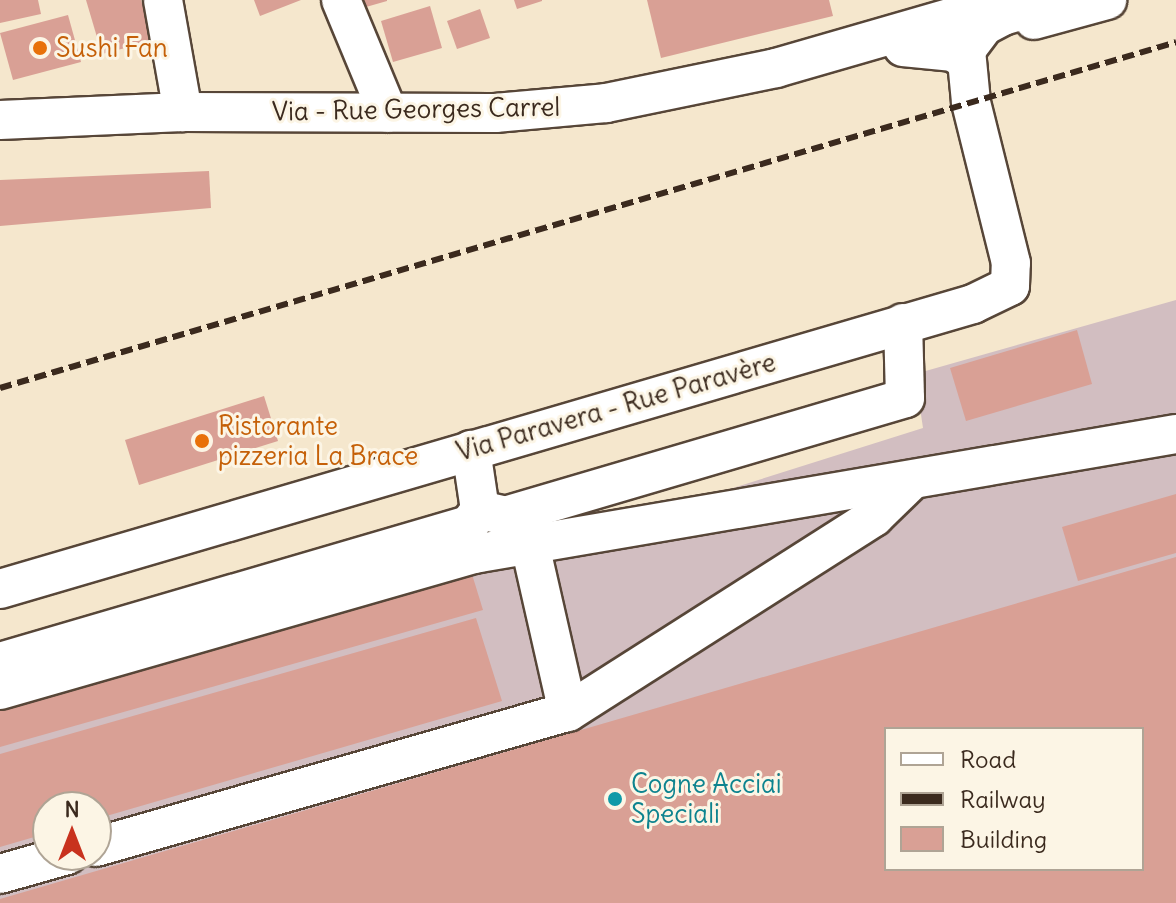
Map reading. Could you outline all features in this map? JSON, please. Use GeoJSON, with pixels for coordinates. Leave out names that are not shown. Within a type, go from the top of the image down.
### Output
{"type":"FeatureCollection","features":[{"type":"Feature","properties":{"kind":"street"},"geometry":{"type":"LineString","coordinates":[[163,0],[183,112]]}},
{"type":"Feature","properties":{"kind":"street"},"geometry":{"type":"LineString","coordinates":[[341,0],[388,113]]}},
{"type":"Feature","properties":{"kind":"street","name":"Via - Rue Georges Carrel"},"geometry":{"type":"LineString","coordinates":[[0,120],[183,112],[495,113],[606,103],[776,68],[1011,0]]}},
{"type":"Feature","properties":{"kind":"street"},"geometry":{"type":"LineString","coordinates":[[972,47],[1003,16],[1057,0]]}},
{"type":"Feature","properties":{"kind":"street"},"geometry":{"type":"LineString","coordinates":[[776,68],[903,47],[972,47],[1107,0]]}},
{"type":"Feature","properties":{"kind":"street","name":"Via Paravera - Rue Paravère"},"geometry":{"type":"LineString","coordinates":[[0,589],[973,304],[1010,286],[1011,263],[976,128],[972,47]]}},
{"type":"Feature","properties":{"kind":"street"},"geometry":{"type":"LineString","coordinates":[[480,510],[505,516],[905,398],[903,323]]}},
{"type":"Feature","properties":{"kind":"street"},"geometry":{"type":"LineString","coordinates":[[0,690],[474,554],[910,482],[1176,434]]}},
{"type":"Feature","properties":{"kind":"street"},"geometry":{"type":"LineString","coordinates":[[0,662],[469,525],[480,510],[471,450]]}},
{"type":"Feature","properties":{"kind":"street"},"geometry":{"type":"LineString","coordinates":[[112,842],[568,712],[874,517],[910,482]]}},
{"type":"Feature","properties":{"kind":"street"},"geometry":{"type":"LineString","coordinates":[[530,545],[568,712]]}},
{"type":"Feature","properties":{"kind":"street"},"geometry":{"type":"LineString","coordinates":[[0,874],[32,865]]}},
{"type":"Feature","properties":{"kind":"shaded area","name":"Cogne Acciai Speciali"},"geometry":{"type":"Polygon","coordinates":[[[1176,300],[1176,903],[0,903],[0,673],[679,505],[923,428],[915,374],[1176,300]]]}},
{"type":"Feature","properties":{"kind":"building"},"geometry":{"type":"Polygon","coordinates":[[[0,0],[38,0],[41,14],[0,23],[0,0]]]}},
{"type":"Feature","properties":{"kind":"building"},"geometry":{"type":"Polygon","coordinates":[[[86,0],[141,0],[152,41],[102,54],[86,0]]]}},
{"type":"Feature","properties":{"kind":"building"},"geometry":{"type":"Polygon","coordinates":[[[254,0],[301,0],[260,16],[254,0]]]}},
{"type":"Feature","properties":{"kind":"building"},"geometry":{"type":"Polygon","coordinates":[[[363,0],[387,0],[387,1],[366,7],[363,0]]]}},
{"type":"Feature","properties":{"kind":"building"},"geometry":{"type":"Polygon","coordinates":[[[514,0],[542,0],[542,1],[517,9],[514,0]]]}},
{"type":"Feature","properties":{"kind":"building"},"geometry":{"type":"Polygon","coordinates":[[[647,0],[829,0],[833,16],[661,58],[647,0]]]}},
{"type":"Feature","properties":{"kind":"building"},"geometry":{"type":"Polygon","coordinates":[[[430,6],[442,48],[393,62],[381,21],[430,6]]]}},
{"type":"Feature","properties":{"kind":"building"},"geometry":{"type":"Polygon","coordinates":[[[480,9],[490,38],[457,49],[447,21],[480,9]]]}},
{"type":"Feature","properties":{"kind":"building"},"geometry":{"type":"Polygon","coordinates":[[[68,15],[81,62],[13,80],[0,33],[68,15]]]}},
{"type":"Feature","properties":{"kind":"building"},"geometry":{"type":"Polygon","coordinates":[[[209,171],[211,208],[0,226],[0,180],[209,171]]]}},
{"type":"Feature","properties":{"kind":"building"},"geometry":{"type":"Polygon","coordinates":[[[1077,330],[1092,384],[966,421],[950,368],[1077,330]]]}},
{"type":"Feature","properties":{"kind":"building","name":"Ristorante pizzeria La Brace"},"geometry":{"type":"Polygon","coordinates":[[[264,396],[278,441],[139,485],[125,440],[264,396]]]}},
{"type":"Feature","properties":{"kind":"building"},"geometry":{"type":"Polygon","coordinates":[[[1176,494],[1176,553],[1078,581],[1062,527],[1176,494]]]}},
{"type":"Feature","properties":{"kind":"building","name":"Cogne Acciai Speciali"},"geometry":{"type":"Polygon","coordinates":[[[1176,557],[1176,903],[0,903],[0,899],[96,871],[112,871],[112,866],[1176,557]]]}},
{"type":"Feature","properties":{"kind":"building"},"geometry":{"type":"Polygon","coordinates":[[[471,571],[483,610],[0,747],[0,705],[471,571]]]}},
{"type":"Feature","properties":{"kind":"building"},"geometry":{"type":"Polygon","coordinates":[[[476,618],[502,701],[112,814],[112,791],[32,791],[32,838],[0,847],[0,754],[476,618]]]}},
{"type":"Feature","properties":{"kind":"railway"},"geometry":{"type":"LineString","coordinates":[[0,388],[1176,42]]}},
{"type":"Feature","properties":{"kind":"place","name":"Sushi Fan"},"geometry":{"type":"Point","coordinates":[40,48]}},
{"type":"Feature","properties":{"kind":"place","name":"Ristorante pizzeria La Brace"},"geometry":{"type":"Point","coordinates":[202,441]}},
{"type":"Feature","properties":{"kind":"place","name":"Cogne Acciai Speciali"},"geometry":{"type":"Point","coordinates":[615,799]}}]}
